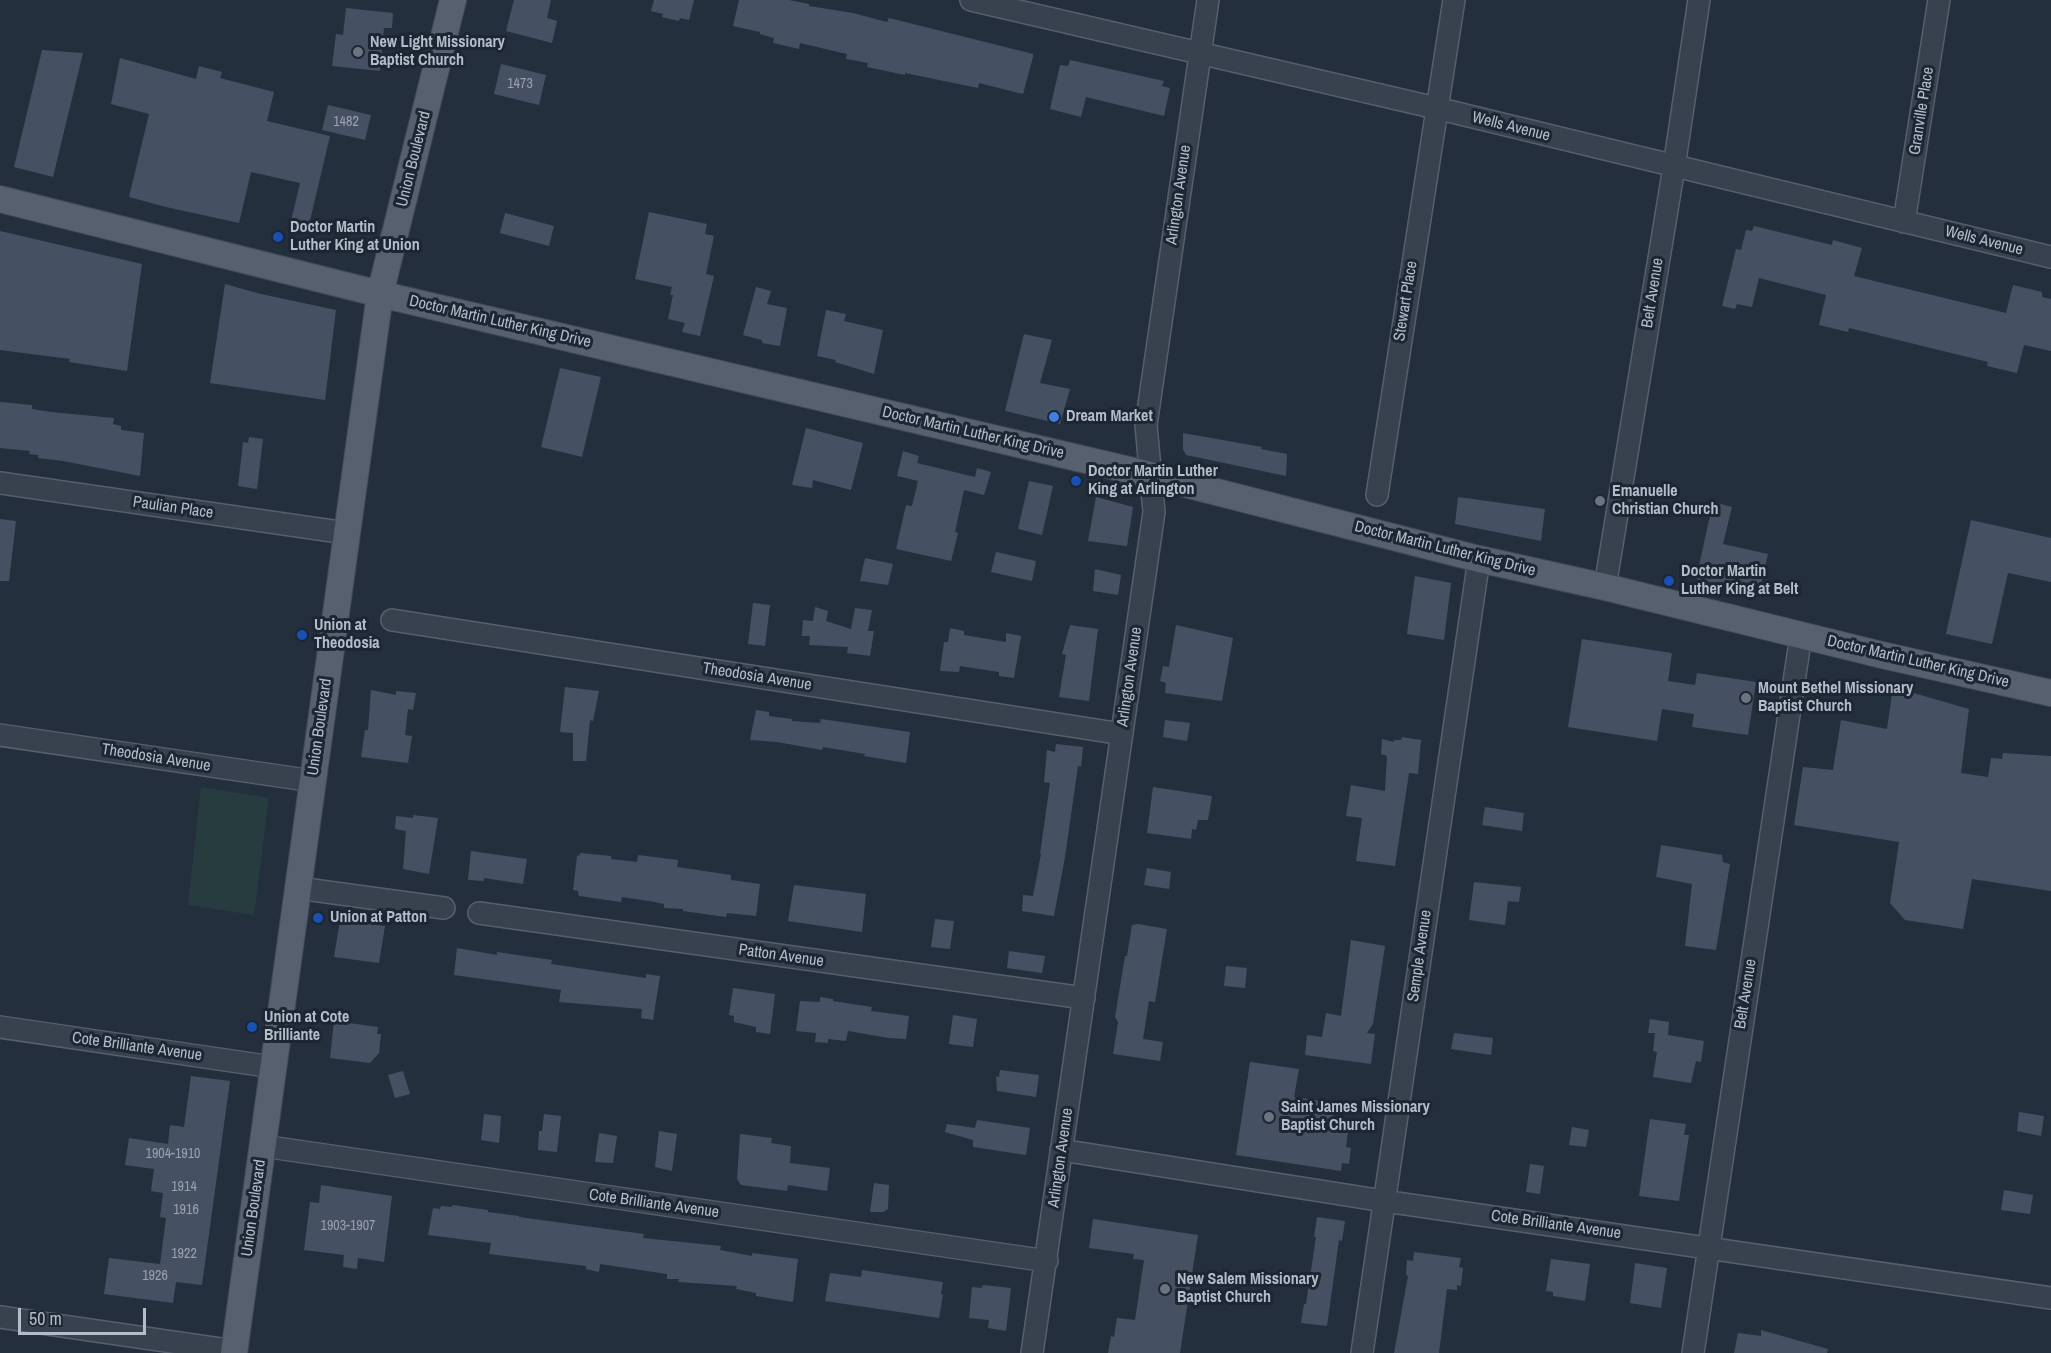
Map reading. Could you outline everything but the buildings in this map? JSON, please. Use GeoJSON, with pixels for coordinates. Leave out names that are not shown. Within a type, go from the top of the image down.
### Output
{"type":"FeatureCollection","features":[{"type":"Feature","properties":{"kind":"main road","name":"Union Boulevard"},"geometry":{"type":"LineString","coordinates":[[234,1352],[380,294],[453,0]]}},
{"type":"Feature","properties":{"kind":"main road","name":"Doctor Martin Luther King Drive"},"geometry":{"type":"LineString","coordinates":[[0,199],[380,294],[1150,475],[1479,559],[1605,586],[1801,635],[2051,693]]}},
{"type":"Feature","properties":{"kind":"street","name":"Wells Avenue"},"geometry":{"type":"LineString","coordinates":[[971,0],[1437,108],[2051,257]]}},
{"type":"Feature","properties":{"kind":"street","name":"Arlington Avenue"},"geometry":{"type":"LineString","coordinates":[[1032,1353],[1154,512],[1146,425],[1208,0]]}},
{"type":"Feature","properties":{"kind":"street"},"geometry":{"type":"LineString","coordinates":[[1437,108],[1454,0]]}},
{"type":"Feature","properties":{"kind":"street","name":"Belt Avenue"},"geometry":{"type":"LineString","coordinates":[[1605,586],[1699,0]]}},
{"type":"Feature","properties":{"kind":"street","name":"Granville Place"},"geometry":{"type":"LineString","coordinates":[[1905,222],[1939,0]]}},
{"type":"Feature","properties":{"kind":"street","name":"Stewart Place"},"geometry":{"type":"LineString","coordinates":[[1377,495],[1437,108]]}},
{"type":"Feature","properties":{"kind":"street","name":"Paulian Place"},"geometry":{"type":"LineString","coordinates":[[0,483],[346,533]]}},
{"type":"Feature","properties":{"kind":"street","name":"Semple Avenue"},"geometry":{"type":"LineString","coordinates":[[1362,1353],[1479,559]]}},
{"type":"Feature","properties":{"kind":"street","name":"Theodosia Avenue"},"geometry":{"type":"LineString","coordinates":[[392,620],[1122,734]]}},
{"type":"Feature","properties":{"kind":"street","name":"Belt Avenue"},"geometry":{"type":"LineString","coordinates":[[1692,1353],[1801,635]]}},
{"type":"Feature","properties":{"kind":"street","name":"Theodosia Avenue"},"geometry":{"type":"LineString","coordinates":[[0,735],[313,781]]}},
{"type":"Feature","properties":{"kind":"street"},"geometry":{"type":"LineString","coordinates":[[298,888],[444,908]]}},
{"type":"Feature","properties":{"kind":"street","name":"Patton Avenue"},"geometry":{"type":"LineString","coordinates":[[479,913],[1084,998]]}},
{"type":"Feature","properties":{"kind":"street","name":"Cote Brilliante Avenue"},"geometry":{"type":"LineString","coordinates":[[0,1027],[273,1067]]}},
{"type":"Feature","properties":{"kind":"street","name":"Cote Brilliante Avenue"},"geometry":{"type":"LineString","coordinates":[[263,1146],[1047,1261]]}},
{"type":"Feature","properties":{"kind":"street","name":"Cote Brilliante Avenue"},"geometry":{"type":"LineString","coordinates":[[1061,1150],[1384,1201],[2051,1299]]}},
{"type":"Feature","properties":{"kind":"street"},"geometry":{"type":"LineString","coordinates":[[0,1317],[234,1352]]}},
{"type":"Feature","properties":{"kind":"green space"},"geometry":{"type":"Polygon","coordinates":[[[201,787],[269,798],[254,915],[188,905],[201,787]]]}},
{"type":"Feature","properties":{"kind":"place","name":"New Light Missionary Baptist Church"},"geometry":{"type":"Point","coordinates":[358,52]}},
{"type":"Feature","properties":{"kind":"place","name":"Doctor Martin Luther King at Union"},"geometry":{"type":"Point","coordinates":[278,237]}},
{"type":"Feature","properties":{"kind":"place","name":"Dream Market"},"geometry":{"type":"Point","coordinates":[1054,417]}},
{"type":"Feature","properties":{"kind":"place","name":"Doctor Martin Luther King at Arlington"},"geometry":{"type":"Point","coordinates":[1076,481]}},
{"type":"Feature","properties":{"kind":"place","name":"Emanuelle Christian Church"},"geometry":{"type":"Point","coordinates":[1600,501]}},
{"type":"Feature","properties":{"kind":"place","name":"Doctor Martin Luther King at Belt"},"geometry":{"type":"Point","coordinates":[1669,581]}},
{"type":"Feature","properties":{"kind":"place","name":"Union at Theodosia"},"geometry":{"type":"Point","coordinates":[302,635]}},
{"type":"Feature","properties":{"kind":"place","name":"Mount Bethel Missionary Baptist Church"},"geometry":{"type":"Point","coordinates":[1746,698]}},
{"type":"Feature","properties":{"kind":"place","name":"Union at Patton"},"geometry":{"type":"Point","coordinates":[318,918]}},
{"type":"Feature","properties":{"kind":"place","name":"Union at Cote Brilliante"},"geometry":{"type":"Point","coordinates":[252,1027]}},
{"type":"Feature","properties":{"kind":"place","name":"Saint James Missionary Baptist Church"},"geometry":{"type":"Point","coordinates":[1269,1117]}},
{"type":"Feature","properties":{"kind":"place","name":"New Salem Missionary Baptist Church"},"geometry":{"type":"Point","coordinates":[1165,1289]}}]}
